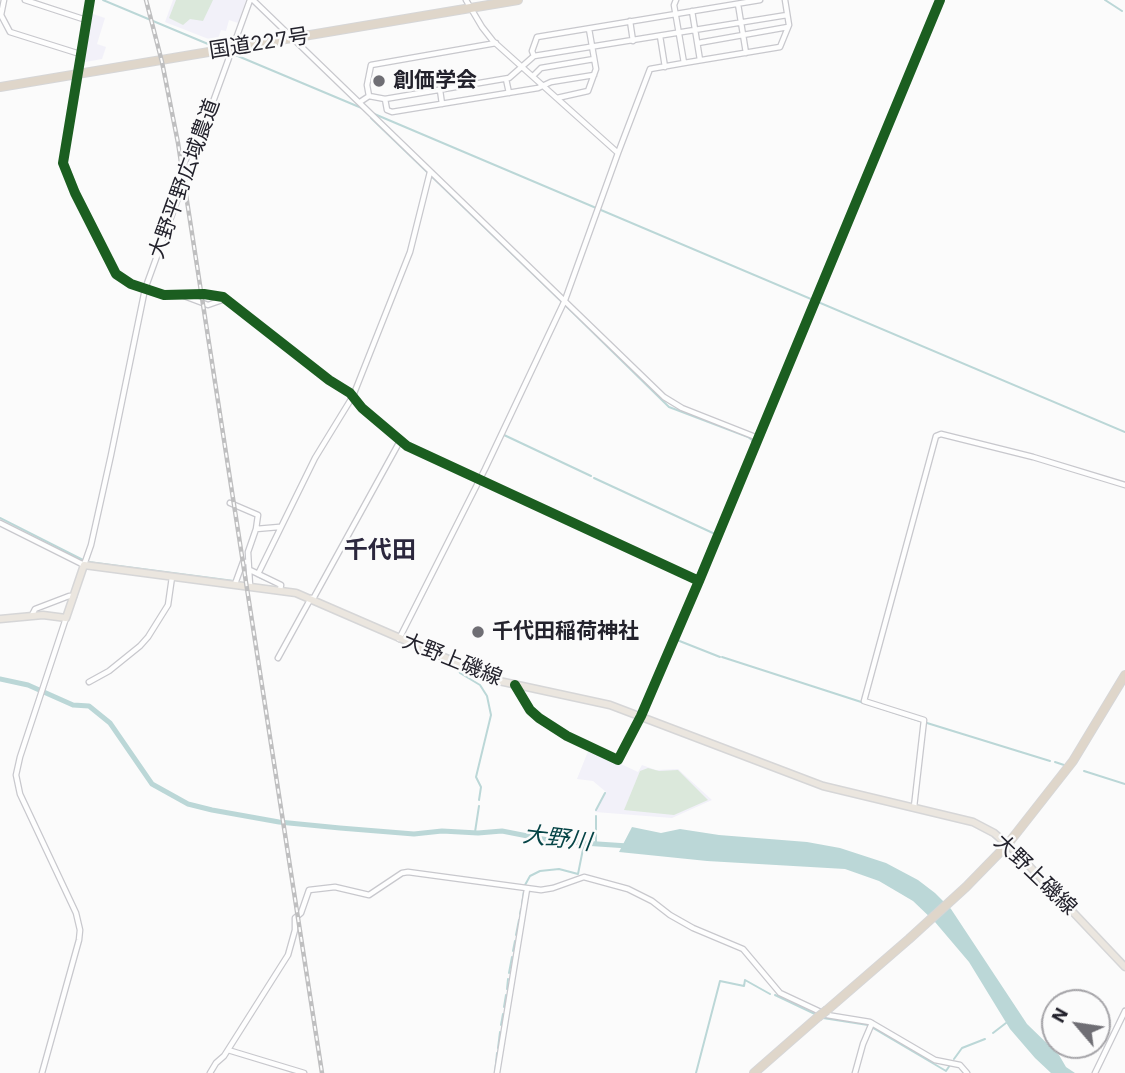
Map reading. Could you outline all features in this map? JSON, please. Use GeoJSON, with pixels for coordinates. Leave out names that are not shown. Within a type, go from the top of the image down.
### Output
{"type":"FeatureCollection","features":[{"type":"Feature","properties":{"kind":"highway","name":"国道227号"},"geometry":{"type":"LineString","coordinates":[[0,85],[492,0]]}},
{"type":"Feature","properties":{"kind":"highway","name":"国道227号"},"geometry":{"type":"LineString","coordinates":[[468,4],[518,0]]}},
{"type":"Feature","properties":{"kind":"highway"},"geometry":{"type":"LineString","coordinates":[[754,1073],[967,887],[1008,843],[1070,764],[1124,678]]}},
{"type":"Feature","properties":{"kind":"highway"},"geometry":{"type":"LineString","coordinates":[[747,1073],[796,1037]]}},
{"type":"Feature","properties":{"kind":"main road","name":"大野上磯線"},"geometry":{"type":"LineString","coordinates":[[84,565],[280,590],[312,599],[487,677],[589,699],[641,716],[807,781],[973,822],[1003,840],[1125,967]]}},
{"type":"Feature","properties":{"kind":"main road"},"geometry":{"type":"LineString","coordinates":[[0,620],[32,615],[66,618],[84,565]]}},
{"type":"Feature","properties":{"kind":"street"},"geometry":{"type":"LineString","coordinates":[[4,0],[1,15],[10,32],[80,54]]}},
{"type":"Feature","properties":{"kind":"street"},"geometry":{"type":"LineString","coordinates":[[25,0],[86,20]]}},
{"type":"Feature","properties":{"kind":"street"},"geometry":{"type":"LineString","coordinates":[[90,0],[63,155],[66,175],[111,268],[124,280],[164,295],[213,294],[226,299],[353,396],[362,408],[411,449],[480,478],[699,582]]}},
{"type":"Feature","properties":{"kind":"street"},"geometry":{"type":"LineString","coordinates":[[252,0],[670,402],[758,438]]}},
{"type":"Feature","properties":{"kind":"street","name":"大野平野広域農道"},"geometry":{"type":"LineString","coordinates":[[84,565],[96,523],[145,289],[252,0]]}},
{"type":"Feature","properties":{"kind":"street"},"geometry":{"type":"LineString","coordinates":[[676,0],[684,63]]}},
{"type":"Feature","properties":{"kind":"street"},"geometry":{"type":"LineString","coordinates":[[534,56],[532,51],[537,37],[760,0]]}},
{"type":"Feature","properties":{"kind":"street"},"geometry":{"type":"LineString","coordinates":[[399,639],[565,300],[650,69],[780,47],[788,27],[785,0]]}},
{"type":"Feature","properties":{"kind":"street"},"geometry":{"type":"LineString","coordinates":[[515,685],[530,710],[539,718],[567,736],[618,760],[641,716],[699,582],[940,0]]}},
{"type":"Feature","properties":{"kind":"street"},"geometry":{"type":"LineString","coordinates":[[468,4],[496,43],[618,153]]}},
{"type":"Feature","properties":{"kind":"street"},"geometry":{"type":"LineString","coordinates":[[738,4],[746,53]]}},
{"type":"Feature","properties":{"kind":"street"},"geometry":{"type":"LineString","coordinates":[[692,11],[700,60]]}},
{"type":"Feature","properties":{"kind":"street"},"geometry":{"type":"LineString","coordinates":[[360,103],[369,96],[385,99],[506,79],[534,56],[787,15]]}},
{"type":"Feature","properties":{"kind":"street"},"geometry":{"type":"LineString","coordinates":[[630,21],[633,41]]}},
{"type":"Feature","properties":{"kind":"street"},"geometry":{"type":"LineString","coordinates":[[698,43],[788,27]]}},
{"type":"Feature","properties":{"kind":"street"},"geometry":{"type":"LineString","coordinates":[[557,98],[589,91],[594,75],[594,59],[589,29]]}},
{"type":"Feature","properties":{"kind":"street"},"geometry":{"type":"LineString","coordinates":[[660,36],[664,67]]}},
{"type":"Feature","properties":{"kind":"street"},"geometry":{"type":"LineString","coordinates":[[369,96],[367,85],[371,65],[496,43]]}},
{"type":"Feature","properties":{"kind":"street"},"geometry":{"type":"LineString","coordinates":[[533,76],[541,68],[594,59]]}},
{"type":"Feature","properties":{"kind":"street"},"geometry":{"type":"LineString","coordinates":[[385,99],[387,110],[392,112],[509,93],[594,75]]}},
{"type":"Feature","properties":{"kind":"street"},"geometry":{"type":"LineString","coordinates":[[506,79],[509,93]]}},
{"type":"Feature","properties":{"kind":"street"},"geometry":{"type":"LineString","coordinates":[[440,89],[443,104]]}},
{"type":"Feature","properties":{"kind":"street"},"geometry":{"type":"LineString","coordinates":[[258,573],[315,458],[353,396],[410,252],[430,173]]}},
{"type":"Feature","properties":{"kind":"street"},"geometry":{"type":"LineString","coordinates":[[181,294],[208,305],[226,299]]}},
{"type":"Feature","properties":{"kind":"street"},"geometry":{"type":"LineString","coordinates":[[915,807],[924,720],[864,701],[936,436],[941,434],[1033,457],[1125,485]]}},
{"type":"Feature","properties":{"kind":"street"},"geometry":{"type":"LineString","coordinates":[[278,658],[400,441]]}},
{"type":"Feature","properties":{"kind":"street"},"geometry":{"type":"LineString","coordinates":[[230,503],[258,515],[248,562],[250,586]]}},
{"type":"Feature","properties":{"kind":"street"},"geometry":{"type":"LineString","coordinates":[[0,523],[84,565]]}},
{"type":"Feature","properties":{"kind":"street"},"geometry":{"type":"LineString","coordinates":[[256,529],[280,527]]}},
{"type":"Feature","properties":{"kind":"street"},"geometry":{"type":"LineString","coordinates":[[234,584],[243,562],[248,562]]}},
{"type":"Feature","properties":{"kind":"street"},"geometry":{"type":"LineString","coordinates":[[249,569],[281,585],[280,590]]}},
{"type":"Feature","properties":{"kind":"street"},"geometry":{"type":"LineString","coordinates":[[89,682],[119,663],[148,637],[168,605],[172,576]]}},
{"type":"Feature","properties":{"kind":"street"},"geometry":{"type":"LineString","coordinates":[[32,615],[35,609],[74,596]]}},
{"type":"Feature","properties":{"kind":"street"},"geometry":{"type":"LineString","coordinates":[[41,1073],[80,930],[76,913],[17,787],[17,768],[66,618]]}},
{"type":"Feature","properties":{"kind":"street"},"geometry":{"type":"LineString","coordinates":[[210,1073],[228,1051],[288,955],[295,930],[295,918],[301,913],[312,888],[335,887],[369,895],[402,873],[408,872],[527,889],[547,890],[584,877],[628,888],[693,928],[744,949],[780,993],[828,1015],[871,1025],[935,1060],[960,1065],[967,1073]]}},
{"type":"Feature","properties":{"kind":"street"},"geometry":{"type":"LineString","coordinates":[[496,1073],[527,889]]}},
{"type":"Feature","properties":{"kind":"street"},"geometry":{"type":"LineString","coordinates":[[1095,1073],[1125,1011]]}},
{"type":"Feature","properties":{"kind":"street"},"geometry":{"type":"LineString","coordinates":[[855,1073],[871,1025]]}},
{"type":"Feature","properties":{"kind":"street"},"geometry":{"type":"LineString","coordinates":[[228,1051],[304,1073]]}},
{"type":"Feature","properties":{"kind":"shaded area"},"geometry":{"type":"Polygon","coordinates":[[[173,0],[246,0],[238,23],[229,20],[226,31],[221,30],[218,39],[211,40],[165,22],[173,0]]]}},
{"type":"Feature","properties":{"kind":"shaded area"},"geometry":{"type":"Polygon","coordinates":[[[90,13],[105,18],[97,44],[106,47],[102,59],[80,63],[90,13]]]}},
{"type":"Feature","properties":{"kind":"shaded area"},"geometry":{"type":"Polygon","coordinates":[[[589,749],[638,772],[642,765],[656,770],[678,769],[712,800],[672,818],[595,812],[606,792],[593,781],[577,779],[589,749]]]}},
{"type":"Feature","properties":{"kind":"green space"},"geometry":{"type":"Polygon","coordinates":[[[176,0],[213,0],[203,21],[190,19],[183,25],[169,18],[176,0]]]}},
{"type":"Feature","properties":{"kind":"green space"},"geometry":{"type":"Polygon","coordinates":[[[648,768],[659,771],[678,770],[708,800],[674,815],[624,810],[640,771],[648,768]]]}},
{"type":"Feature","properties":{"kind":"water"},"geometry":{"type":"Polygon","coordinates":[[[632,827],[661,833],[680,829],[807,842],[840,848],[886,863],[918,880],[951,909],[1027,1024],[1041,1038],[1041,1059],[1061,1059],[1066,1067],[1075,1073],[1051,1073],[1035,1058],[1010,1029],[969,962],[935,922],[913,901],[879,881],[845,869],[707,861],[619,852],[632,827]]]}},
{"type":"Feature","properties":{"kind":"waterway"},"geometry":{"type":"LineString","coordinates":[[103,0],[208,44]]}},
{"type":"Feature","properties":{"kind":"waterway"},"geometry":{"type":"LineString","coordinates":[[1105,0],[1122,11]]}},
{"type":"Feature","properties":{"kind":"waterway"},"geometry":{"type":"LineString","coordinates":[[233,54],[364,109]]}},
{"type":"Feature","properties":{"kind":"waterway"},"geometry":{"type":"LineString","coordinates":[[372,113],[1125,432]]}},
{"type":"Feature","properties":{"kind":"waterway"},"geometry":{"type":"LineString","coordinates":[[371,118],[562,302]]}},
{"type":"Feature","properties":{"kind":"waterway"},"geometry":{"type":"LineString","coordinates":[[565,305],[669,407],[748,437],[752,440],[752,448]]}},
{"type":"Feature","properties":{"kind":"waterway"},"geometry":{"type":"LineString","coordinates":[[504,435],[591,476]]}},
{"type":"Feature","properties":{"kind":"waterway"},"geometry":{"type":"LineString","coordinates":[[594,478],[715,534],[697,577]]}},
{"type":"Feature","properties":{"kind":"waterway"},"geometry":{"type":"LineString","coordinates":[[0,518],[83,560]]}},
{"type":"Feature","properties":{"kind":"waterway"},"geometry":{"type":"LineString","coordinates":[[89,562],[234,581]]}},
{"type":"Feature","properties":{"kind":"waterway"},"geometry":{"type":"LineString","coordinates":[[259,577],[277,585]]}},
{"type":"Feature","properties":{"kind":"waterway"},"geometry":{"type":"LineString","coordinates":[[675,630],[695,582]]}},
{"type":"Feature","properties":{"kind":"waterway"},"geometry":{"type":"LineString","coordinates":[[677,639],[680,632]]}},
{"type":"Feature","properties":{"kind":"waterway"},"geometry":{"type":"LineString","coordinates":[[677,640],[720,657]]}},
{"type":"Feature","properties":{"kind":"waterway"},"geometry":{"type":"LineString","coordinates":[[645,713],[671,652]]}},
{"type":"Feature","properties":{"kind":"waterway"},"geometry":{"type":"LineString","coordinates":[[722,657],[920,721]]}},
{"type":"Feature","properties":{"kind":"waterway"},"geometry":{"type":"LineString","coordinates":[[457,668],[460,673],[480,685],[487,696],[491,715],[476,777],[481,787],[479,800]]}},
{"type":"Feature","properties":{"kind":"waterway","name":"大野川"},"geometry":{"type":"LineString","coordinates":[[0,679],[28,685],[73,705],[89,706],[110,723],[152,784],[188,804],[279,822],[340,828],[414,834],[502,831],[553,841],[628,846]]}},
{"type":"Feature","properties":{"kind":"waterway"},"geometry":{"type":"LineString","coordinates":[[626,752],[640,723]]}},
{"type":"Feature","properties":{"kind":"waterway"},"geometry":{"type":"LineString","coordinates":[[927,723],[1050,761]]}},
{"type":"Feature","properties":{"kind":"waterway"},"geometry":{"type":"LineString","coordinates":[[1055,762],[1064,765]]}},
{"type":"Feature","properties":{"kind":"waterway"},"geometry":{"type":"LineString","coordinates":[[1084,771],[1125,784]]}},
{"type":"Feature","properties":{"kind":"waterway"},"geometry":{"type":"LineString","coordinates":[[596,810],[605,793]]}},
{"type":"Feature","properties":{"kind":"waterway"},"geometry":{"type":"LineString","coordinates":[[475,832],[479,806]]}},
{"type":"Feature","properties":{"kind":"waterway"},"geometry":{"type":"LineString","coordinates":[[596,816],[596,844]]}},
{"type":"Feature","properties":{"kind":"waterway"},"geometry":{"type":"LineString","coordinates":[[525,885],[530,876],[540,871],[559,869],[578,874],[584,844]]}},
{"type":"Feature","properties":{"kind":"waterway"},"geometry":{"type":"LineString","coordinates":[[522,904],[524,891]]}},
{"type":"Feature","properties":{"kind":"waterway"},"geometry":{"type":"LineString","coordinates":[[520,914],[521,909]]}},
{"type":"Feature","properties":{"kind":"waterway"},"geometry":{"type":"LineString","coordinates":[[516,935],[519,920]]}},
{"type":"Feature","properties":{"kind":"waterway"},"geometry":{"type":"LineString","coordinates":[[513,951],[515,941]]}},
{"type":"Feature","properties":{"kind":"waterway"},"geometry":{"type":"LineString","coordinates":[[509,973],[512,957]]}},
{"type":"Feature","properties":{"kind":"waterway"},"geometry":{"type":"LineString","coordinates":[[507,989],[508,979]]}},
{"type":"Feature","properties":{"kind":"waterway"},"geometry":{"type":"LineString","coordinates":[[696,1073],[720,981],[744,986],[745,980],[770,994]]}},
{"type":"Feature","properties":{"kind":"waterway"},"geometry":{"type":"LineString","coordinates":[[504,1007],[506,995]]}},
{"type":"Feature","properties":{"kind":"waterway"},"geometry":{"type":"LineString","coordinates":[[775,995],[815,1014]]}},
{"type":"Feature","properties":{"kind":"waterway"},"geometry":{"type":"LineString","coordinates":[[501,1025],[503,1014]]}},
{"type":"Feature","properties":{"kind":"waterway"},"geometry":{"type":"LineString","coordinates":[[823,1018],[868,1025],[946,1071],[950,1065]]}},
{"type":"Feature","properties":{"kind":"waterway"},"geometry":{"type":"LineString","coordinates":[[993,1033],[1006,1023]]}},
{"type":"Feature","properties":{"kind":"waterway"},"geometry":{"type":"LineString","coordinates":[[498,1048],[500,1032]]}},
{"type":"Feature","properties":{"kind":"waterway"},"geometry":{"type":"LineString","coordinates":[[954,1059],[962,1048],[985,1039]]}},
{"type":"Feature","properties":{"kind":"waterway"},"geometry":{"type":"LineString","coordinates":[[495,1073],[497,1053]]}},
{"type":"Feature","properties":{"kind":"railway"},"geometry":{"type":"LineString","coordinates":[[146,0],[178,143],[322,1073]]}},
{"type":"Feature","properties":{"kind":"cycle path"},"geometry":{"type":"LineString","coordinates":[[90,0],[63,163],[116,274],[131,284],[164,295],[204,294],[223,297],[329,380],[350,393],[362,408],[407,446],[699,581]]}},
{"type":"Feature","properties":{"kind":"cycle path"},"geometry":{"type":"LineString","coordinates":[[515,685],[530,710],[539,718],[567,736],[618,760],[641,716],[699,581],[940,0]]}},
{"type":"Feature","properties":{"kind":"place","name":"創価学会"},"geometry":{"type":"Point","coordinates":[379,81]}},
{"type":"Feature","properties":{"kind":"place","name":"千代田稲荷神社"},"geometry":{"type":"Point","coordinates":[478,632]}},
{"type":"Feature","properties":{"kind":"district","name":"千代田"},"geometry":{"type":"Point","coordinates":[380,551]}}]}
